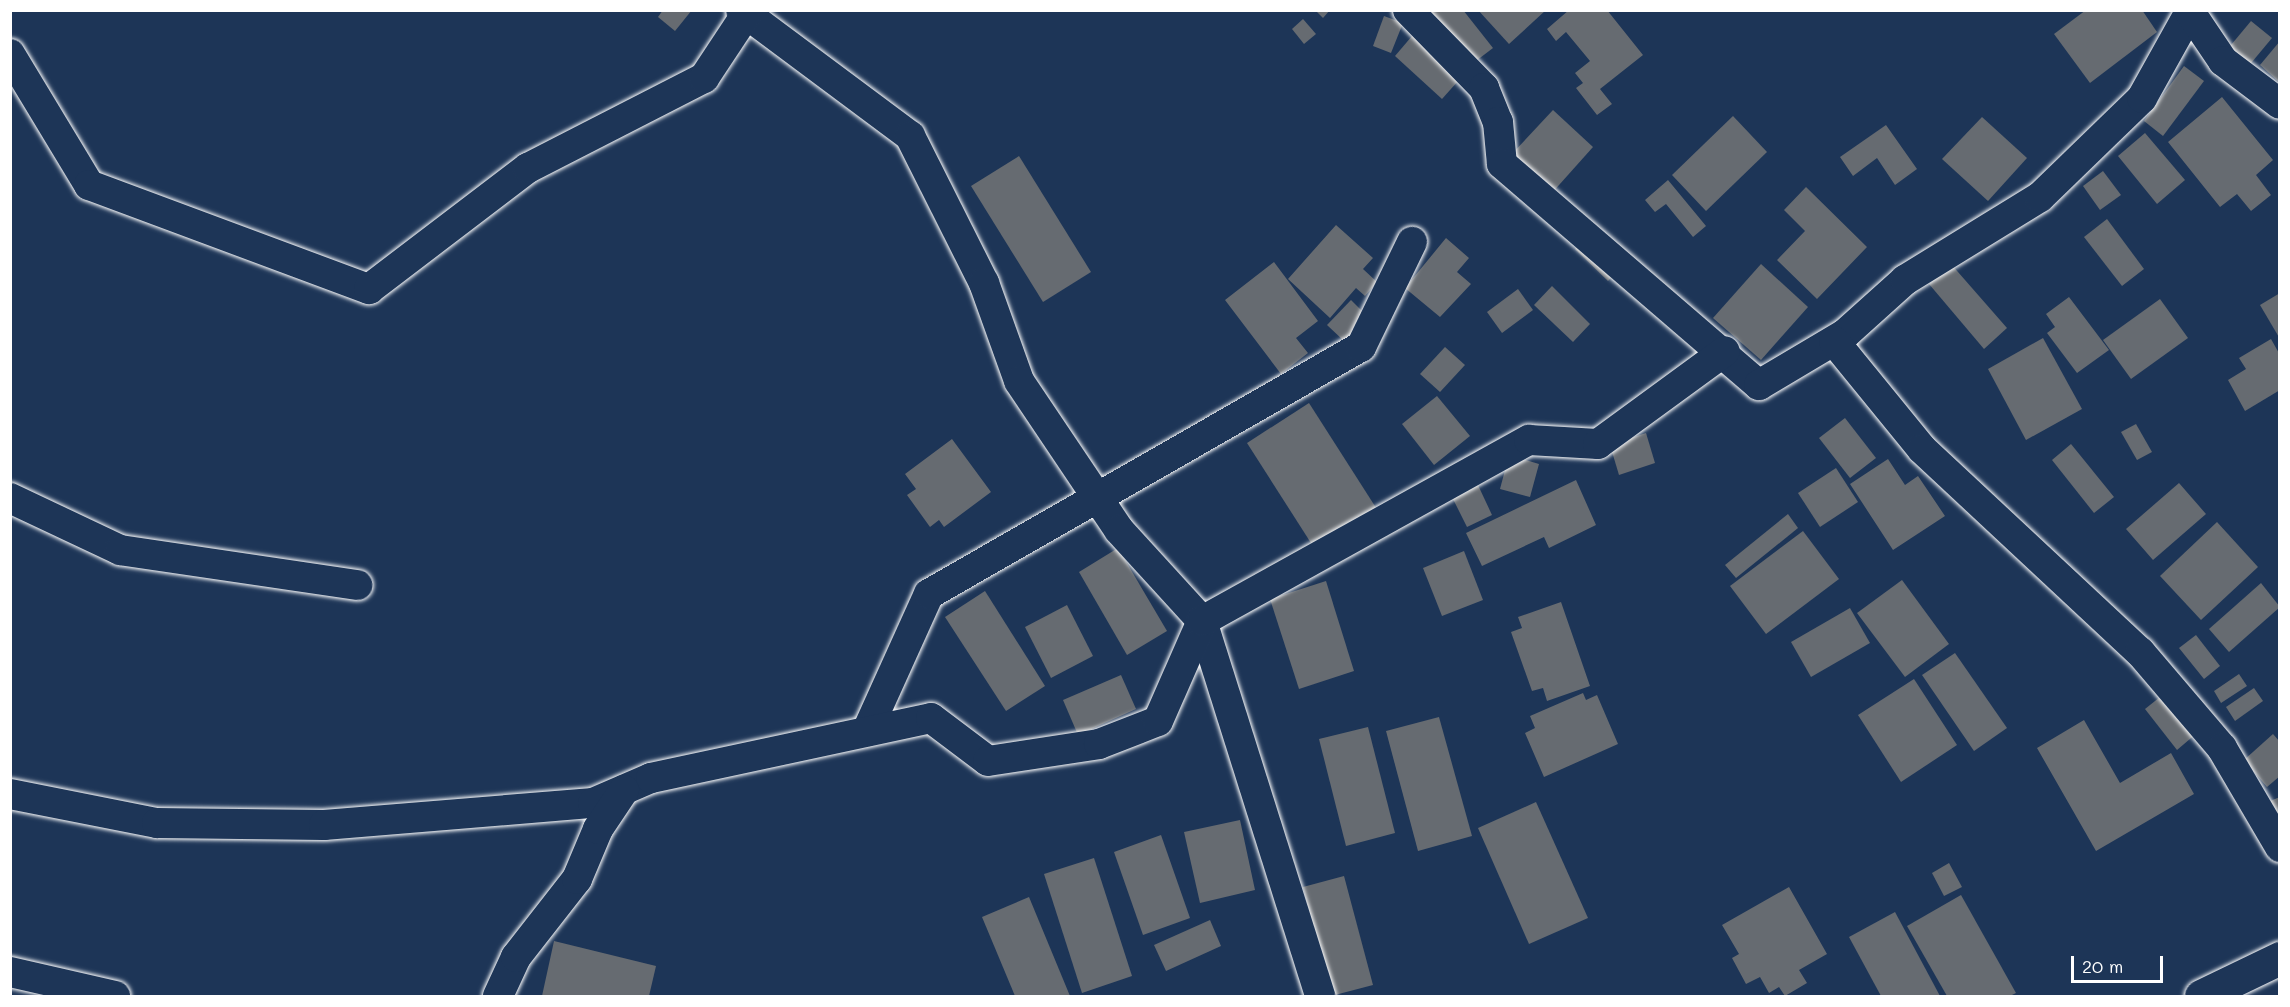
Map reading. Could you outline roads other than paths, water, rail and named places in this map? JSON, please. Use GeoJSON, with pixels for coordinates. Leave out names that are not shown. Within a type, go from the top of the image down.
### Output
{"type":"FeatureCollection","features":[{"type":"Feature","properties":{"kind":"street"},"geometry":{"type":"LineString","coordinates":[[1408,10],[1484,88],[1498,122],[1502,164],[1725,351],[1759,385],[1834,341],[1905,280],[2040,197],[2123,121],[2191,11],[2223,61],[2280,104]]}},
{"type":"Feature","properties":{"kind":"street"},"geometry":{"type":"LineString","coordinates":[[10,54],[89,185],[369,289],[528,168],[704,78],[743,13],[910,136],[984,283],[1019,381],[1098,501],[1202,621],[1320,996]]}},
{"type":"Feature","properties":{"kind":"street"},"geometry":{"type":"LineString","coordinates":[[867,731],[929,594],[1098,501],[1361,347],[1412,242]]}},
{"type":"Feature","properties":{"kind":"street"},"geometry":{"type":"LineString","coordinates":[[1834,341],[1922,449],[2140,652],[2223,748],[2280,847]]}},
{"type":"Feature","properties":{"kind":"street"},"geometry":{"type":"LineString","coordinates":[[10,794],[157,823],[324,825],[593,803],[651,777],[931,718],[988,761],[1098,744],[1158,721],[1202,621],[1529,440],[1598,444],[1725,351]]}},
{"type":"Feature","properties":{"kind":"street"},"geometry":{"type":"LineString","coordinates":[[10,498],[120,550],[357,585]]}},
{"type":"Feature","properties":{"kind":"street"},"geometry":{"type":"LineString","coordinates":[[498,996],[516,957],[577,879],[598,829],[624,790]]}},
{"type":"Feature","properties":{"kind":"street"},"geometry":{"type":"LineString","coordinates":[[2202,996],[2280,958]]}},
{"type":"Feature","properties":{"kind":"street"},"geometry":{"type":"LineString","coordinates":[[10,972],[115,996]]}}]}
